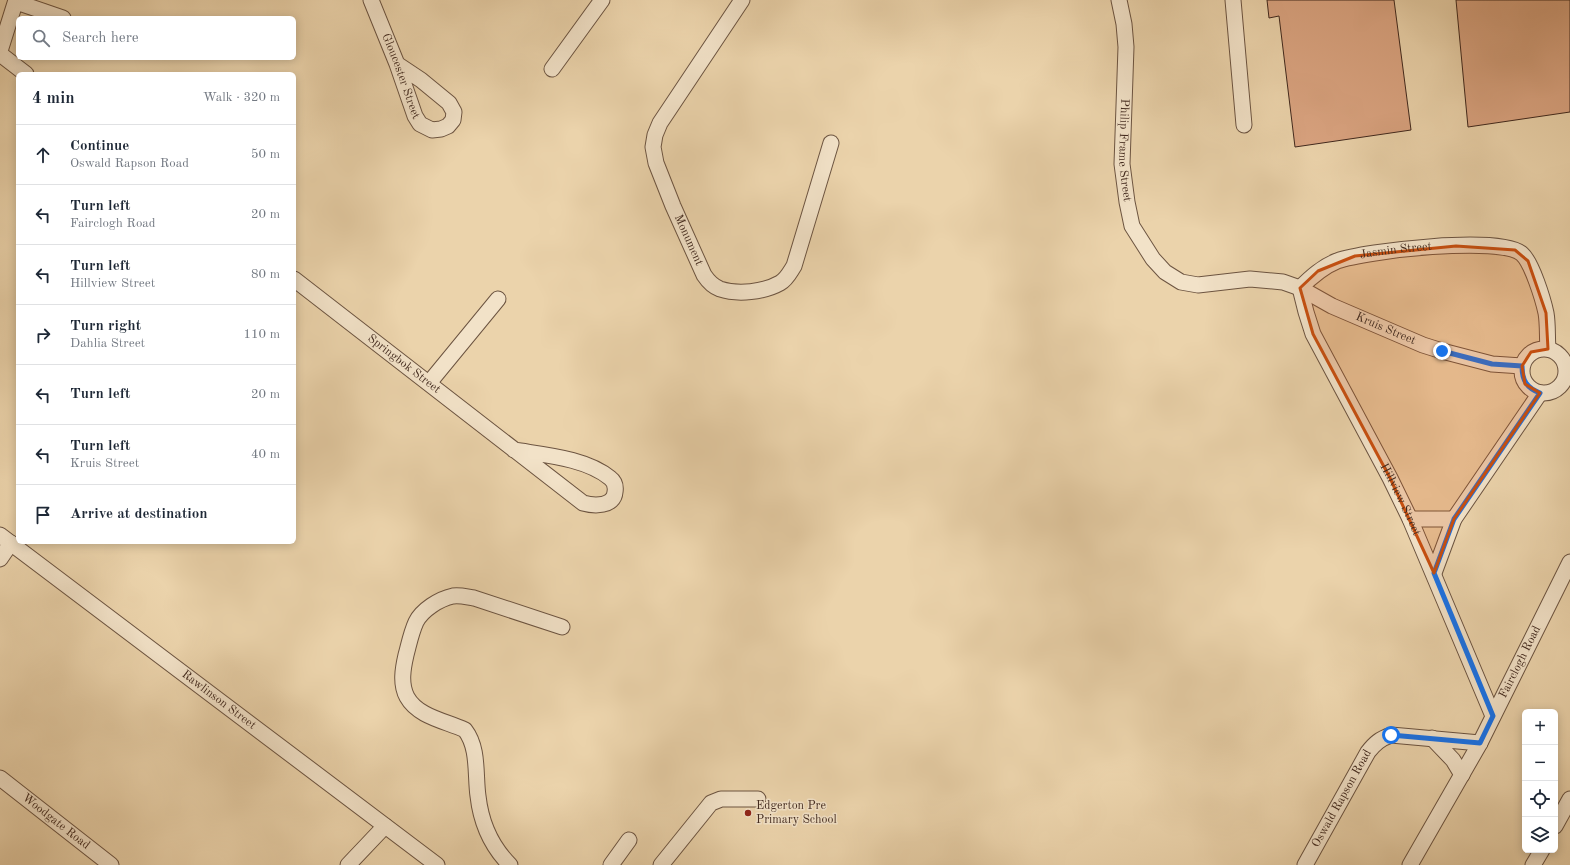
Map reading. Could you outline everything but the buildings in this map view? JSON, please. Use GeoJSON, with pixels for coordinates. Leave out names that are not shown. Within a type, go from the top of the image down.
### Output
{"type":"FeatureCollection","features":[{"type":"Feature","properties":{"kind":"street","name":"Gloucester Street"},"geometry":{"type":"LineString","coordinates":[[370,0],[397,64],[415,116],[420,124],[432,130],[441,129],[448,126],[453,120],[454,112],[449,103],[421,80],[397,64]]}},
{"type":"Feature","properties":{"kind":"street"},"geometry":{"type":"LineString","coordinates":[[552,69],[602,0]]}},
{"type":"Feature","properties":{"kind":"street","name":"Monument"},"geometry":{"type":"LineString","coordinates":[[742,0],[660,124],[655,135],[653,147],[656,163],[673,206],[704,275],[710,284],[719,289],[732,291],[755,291],[781,282],[788,277],[794,266],[831,143]]}},
{"type":"Feature","properties":{"kind":"street","name":"Philip Frame Street"},"geometry":{"type":"LineString","coordinates":[[1119,0],[1124,24],[1126,47],[1122,164],[1132,226],[1153,259],[1166,272],[1181,282],[1198,285],[1250,279],[1283,282],[1300,288]]}},
{"type":"Feature","properties":{"kind":"street"},"geometry":{"type":"LineString","coordinates":[[1232,0],[1244,125]]}},
{"type":"Feature","properties":{"kind":"street"},"geometry":{"type":"LineString","coordinates":[[24,72],[1,45],[16,1],[57,16]]}},
{"type":"Feature","properties":{"kind":"street","name":"Jasmin Street"},"geometry":{"type":"LineString","coordinates":[[1300,288],[1318,271],[1336,261],[1356,256],[1411,249],[1456,246],[1499,247],[1515,250],[1528,261],[1537,284],[1546,313],[1548,349]]}},
{"type":"Feature","properties":{"kind":"street","name":"Springbok Street"},"geometry":{"type":"LineString","coordinates":[[296,281],[429,383],[514,450],[583,503],[596,506],[612,501],[615,485],[610,478],[591,467],[564,458],[514,450]]}},
{"type":"Feature","properties":{"kind":"street","name":"Kruis Street"},"geometry":{"type":"LineString","coordinates":[[1300,288],[1332,306],[1423,345],[1492,364],[1522,366]]}},
{"type":"Feature","properties":{"kind":"street","name":"Hillview Street"},"geometry":{"type":"LineString","coordinates":[[1300,288],[1313,334],[1390,478],[1410,519],[1493,716]]}},
{"type":"Feature","properties":{"kind":"street"},"geometry":{"type":"LineString","coordinates":[[429,383],[498,299]]}},
{"type":"Feature","properties":{"kind":"street"},"geometry":{"type":"LineString","coordinates":[[1539,349],[1548,349],[1556,352],[1562,358],[1566,366],[1566,375],[1563,383],[1557,390],[1549,393],[1540,393],[1531,390],[1525,384],[1522,376],[1522,366],[1525,358],[1531,352],[1539,349]]}},
{"type":"Feature","properties":{"kind":"street"},"geometry":{"type":"LineString","coordinates":[[1434,573],[1454,519],[1540,393]]}},
{"type":"Feature","properties":{"kind":"street"},"geometry":{"type":"LineString","coordinates":[[1410,519],[1454,519]]}},
{"type":"Feature","properties":{"kind":"street"},"geometry":{"type":"LineString","coordinates":[[0,559],[6,539]]}},
{"type":"Feature","properties":{"kind":"street","name":"Rawlinson Street"},"geometry":{"type":"LineString","coordinates":[[6,539],[437,865]]}},
{"type":"Feature","properties":{"kind":"street","name":"Fairclogh Road"},"geometry":{"type":"LineString","coordinates":[[1410,865],[1480,743],[1570,562]]}},
{"type":"Feature","properties":{"kind":"street"},"geometry":{"type":"LineString","coordinates":[[510,865],[502,857],[486,830],[478,797],[473,746],[469,736],[465,730],[418,709],[407,697],[404,690],[403,671],[412,631],[417,620],[424,612],[435,604],[452,596],[474,598],[562,627]]}},
{"type":"Feature","properties":{"kind":"street","name":"Oswald Rapson Road"},"geometry":{"type":"LineString","coordinates":[[1305,865],[1368,752],[1375,743],[1382,738],[1391,735],[1480,743]]}},
{"type":"Feature","properties":{"kind":"street"},"geometry":{"type":"LineString","coordinates":[[1432,738],[1453,760],[1462,775]]}},
{"type":"Feature","properties":{"kind":"street","name":"Woodgate Road"},"geometry":{"type":"LineString","coordinates":[[0,778],[111,865]]}},
{"type":"Feature","properties":{"kind":"street"},"geometry":{"type":"LineString","coordinates":[[661,865],[711,803],[726,799],[758,799]]}},
{"type":"Feature","properties":{"kind":"street"},"geometry":{"type":"LineString","coordinates":[[1558,821],[1570,799]]}},
{"type":"Feature","properties":{"kind":"street"},"geometry":{"type":"LineString","coordinates":[[348,865],[386,826]]}},
{"type":"Feature","properties":{"kind":"street"},"geometry":{"type":"LineString","coordinates":[[611,865],[629,840]]}},
{"type":"Feature","properties":{"kind":"street"},"geometry":{"type":"LineString","coordinates":[[1533,865],[1540,853]]}},
{"type":"Feature","properties":{"kind":"highlighted area"},"geometry":{"type":"Polygon","coordinates":[[[1456,246],[1515,250],[1528,261],[1546,313],[1548,349],[1531,352],[1522,366],[1525,384],[1540,393],[1454,519],[1434,573],[1390,478],[1313,334],[1300,288],[1318,271],[1355,256],[1456,246]]]}},
{"type":"Feature","properties":{"kind":"place","name":"Edgerton Pre Primary School"},"geometry":{"type":"Point","coordinates":[748,813]}},
{"type":"Feature","properties":{"kind":"route"},"geometry":{"type":"LineString","coordinates":[[1391,735],[1480,743],[1493,716],[1434,573],[1454,519],[1540,393],[1531,390],[1525,384],[1522,376],[1522,366],[1492,364],[1442,351]]}}]}
